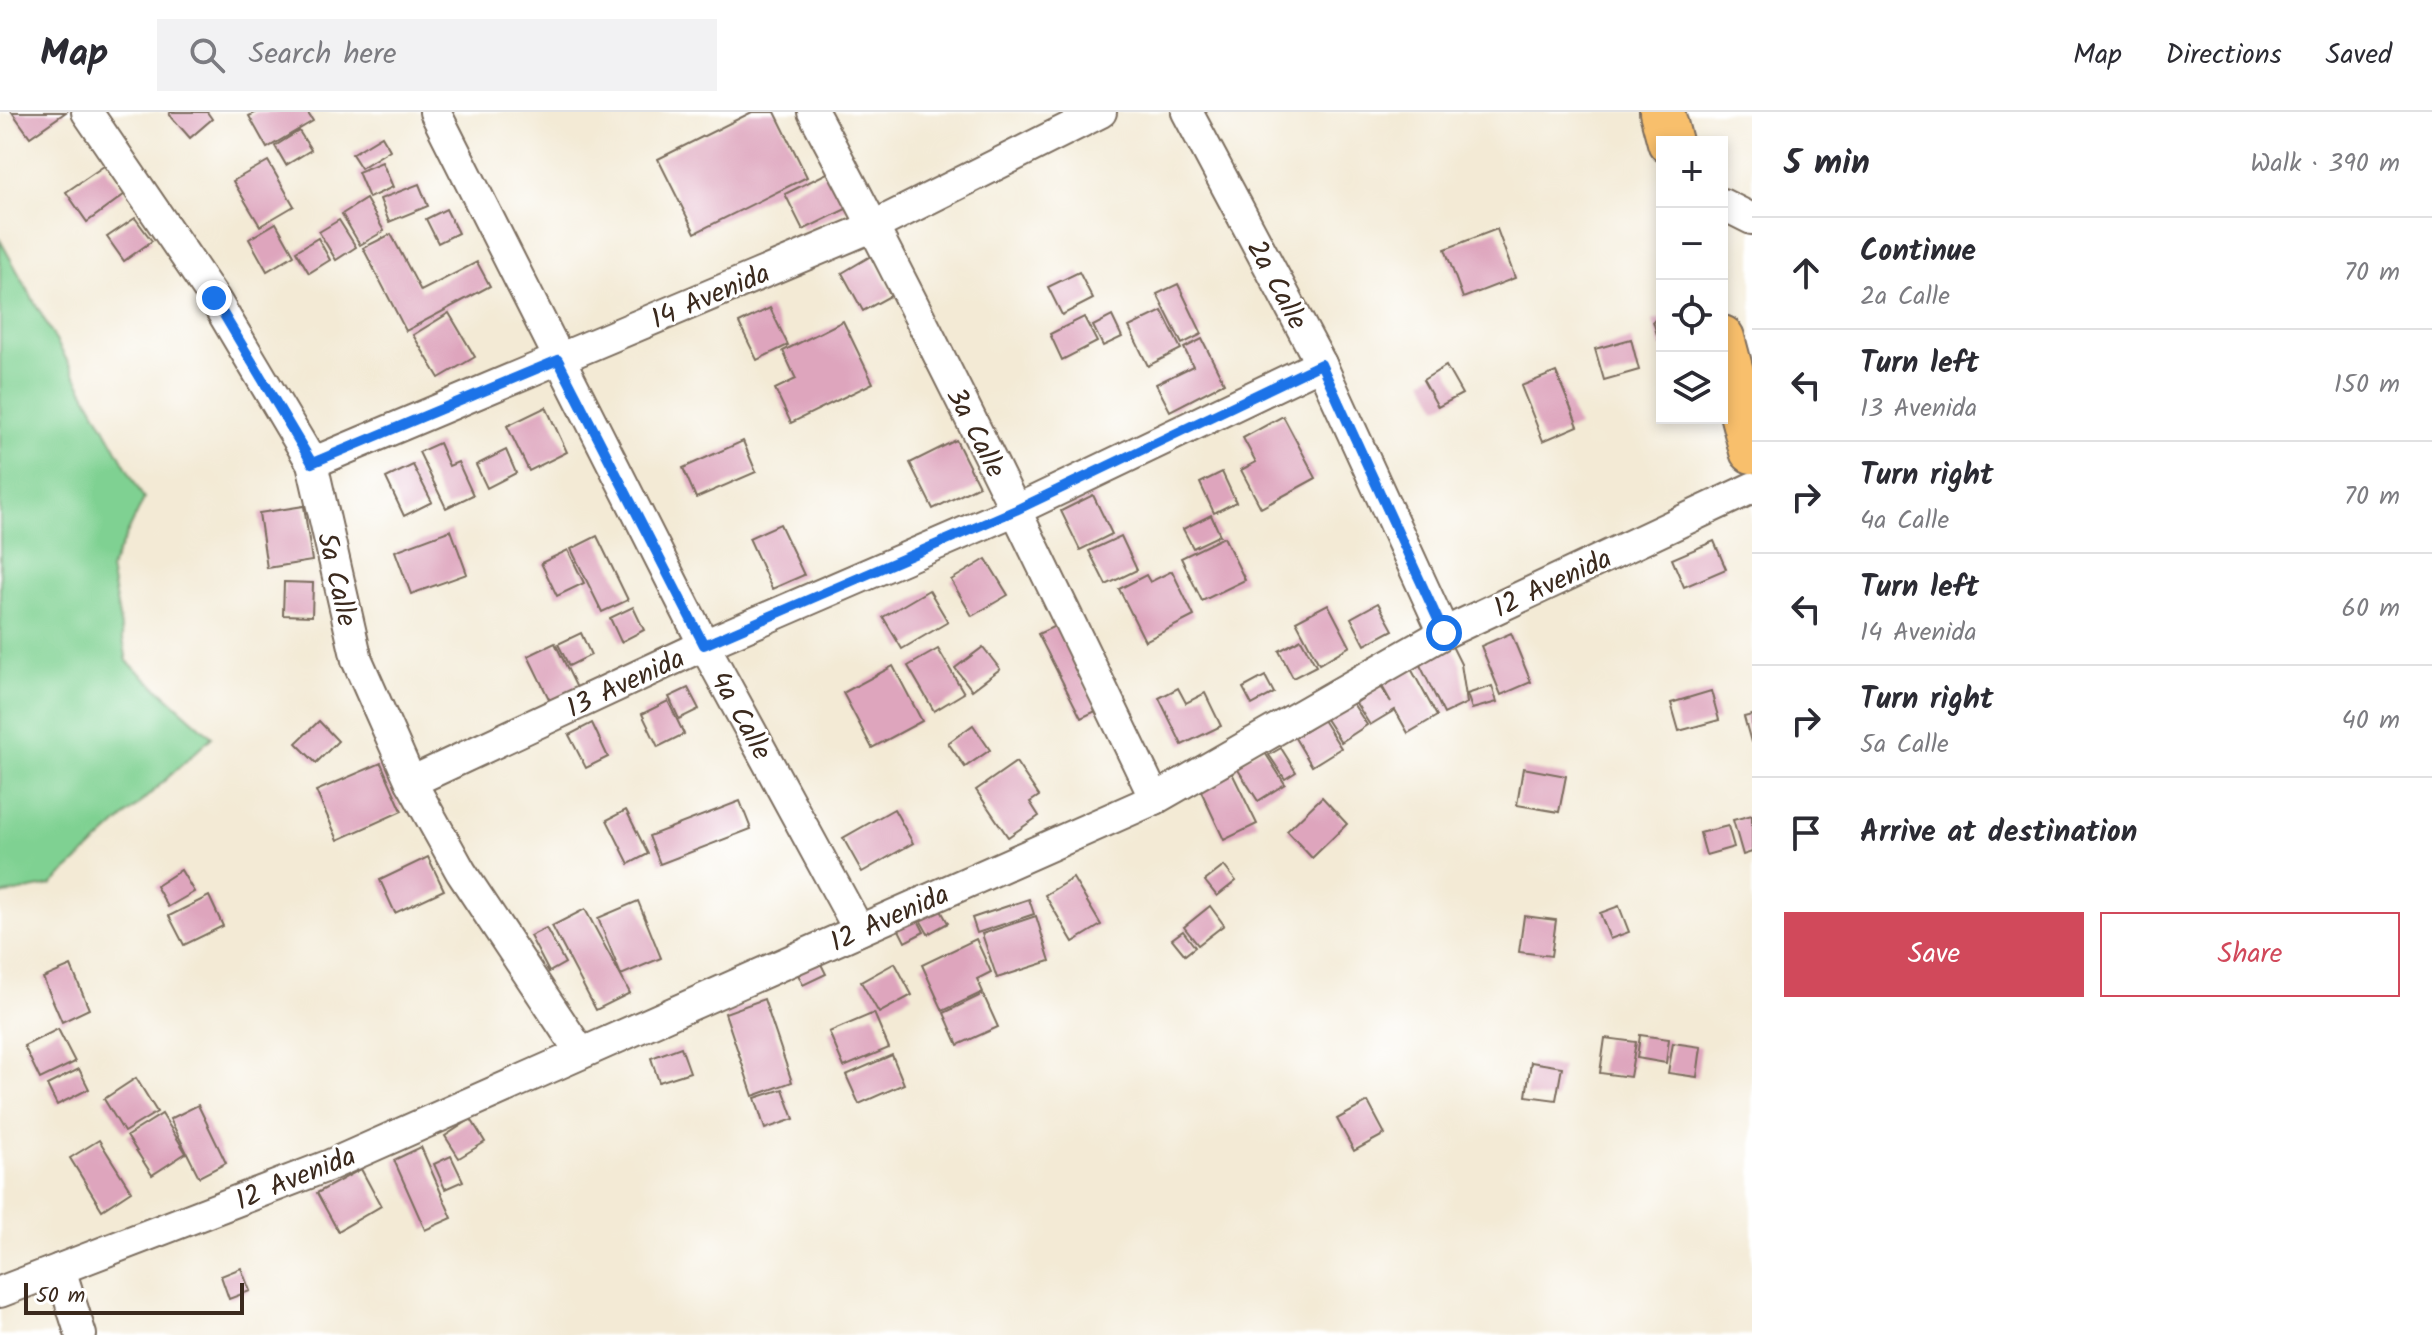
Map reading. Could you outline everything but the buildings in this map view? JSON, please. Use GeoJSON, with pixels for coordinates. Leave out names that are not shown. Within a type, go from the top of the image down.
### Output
{"type":"FeatureCollection","features":[{"type":"Feature","properties":{"kind":"main road"},"geometry":{"type":"LineString","coordinates":[[1662,112],[1668,136]]}},
{"type":"Feature","properties":{"kind":"main road"},"geometry":{"type":"LineString","coordinates":[[1726,352],[1752,451]]}},
{"type":"Feature","properties":{"kind":"street","name":"5a Calle"},"geometry":{"type":"LineString","coordinates":[[87,112],[214,298],[312,463],[357,660],[411,782],[461,872],[581,1053]]}},
{"type":"Feature","properties":{"kind":"street","name":"4a Calle"},"geometry":{"type":"LineString","coordinates":[[435,112],[704,645],[859,930]]}},
{"type":"Feature","properties":{"kind":"street","name":"3a Calle"},"geometry":{"type":"LineString","coordinates":[[813,112],[874,226],[1016,510],[1155,799]]}},
{"type":"Feature","properties":{"kind":"street","name":"14 Avenida"},"geometry":{"type":"LineString","coordinates":[[312,463],[874,226],[1101,112]]}},
{"type":"Feature","properties":{"kind":"street","name":"2a Calle"},"geometry":{"type":"LineString","coordinates":[[1187,112],[1321,364],[1444,633]]}},
{"type":"Feature","properties":{"kind":"street"},"geometry":{"type":"LineString","coordinates":[[1728,207],[1752,219]]}},
{"type":"Feature","properties":{"kind":"street","name":"13 Avenida"},"geometry":{"type":"LineString","coordinates":[[411,782],[704,645],[1016,510],[1321,364]]}},
{"type":"Feature","properties":{"kind":"street","name":"12 Avenida"},"geometry":{"type":"LineString","coordinates":[[0,1292],[330,1165],[1155,799],[1444,633],[1752,488]]}},
{"type":"Feature","properties":{"kind":"street"},"geometry":{"type":"LineString","coordinates":[[60,1269],[81,1335]]}},
{"type":"Feature","properties":{"kind":"green space"},"geometry":{"type":"Polygon","coordinates":[[[0,240],[144,499],[110,569],[127,661],[212,737],[51,885],[0,895],[0,240]]]}},
{"type":"Feature","properties":{"kind":"route"},"geometry":{"type":"LineString","coordinates":[[214,298],[312,463],[558,360],[704,645],[1016,510],[1321,364],[1444,633]]}}]}
